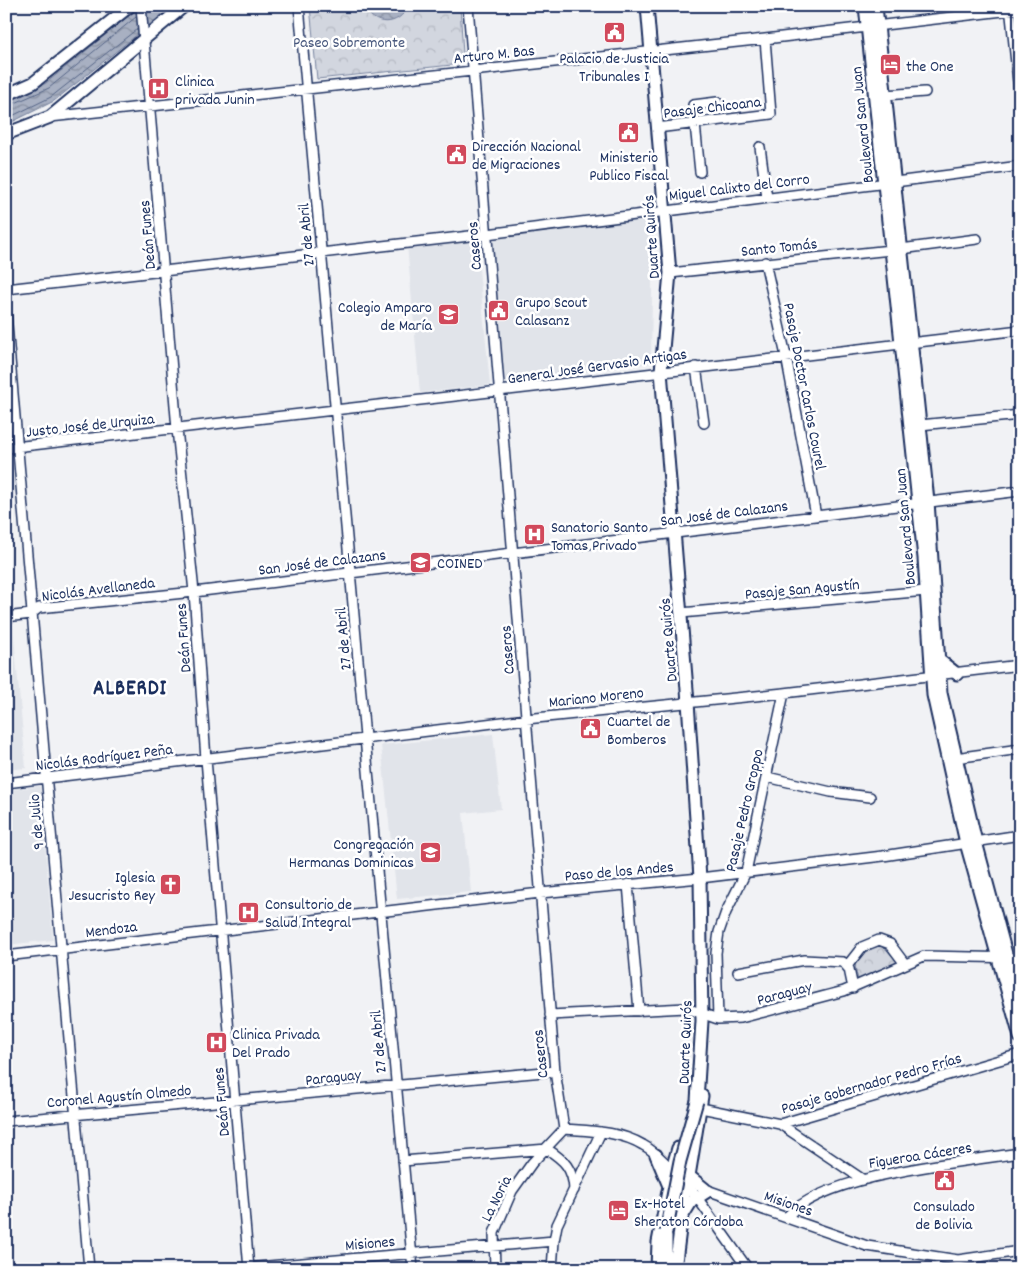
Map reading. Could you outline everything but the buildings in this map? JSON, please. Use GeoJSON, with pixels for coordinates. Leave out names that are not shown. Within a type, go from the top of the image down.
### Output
{"type":"FeatureCollection","features":[{"type":"Feature","properties":{"kind":"main road"},"geometry":{"type":"LineString","coordinates":[[6,95],[34,83],[130,6]]}},
{"type":"Feature","properties":{"kind":"main road"},"geometry":{"type":"LineString","coordinates":[[6,134],[50,117],[184,6]]}},
{"type":"Feature","properties":{"kind":"main road","name":"Duarte Quirós"},"geometry":{"type":"LineString","coordinates":[[646,6],[670,273],[661,371],[688,702],[700,878],[702,1012],[699,1104],[680,1161],[666,1232],[666,1269]]}},
{"type":"Feature","properties":{"kind":"main road","name":"Boulevard San Juan"},"geometry":{"type":"LineString","coordinates":[[864,6],[872,26],[885,95],[889,183]]}},
{"type":"Feature","properties":{"kind":"main road","name":"Boulevard San Juan"},"geometry":{"type":"LineString","coordinates":[[876,6],[872,26],[923,502],[938,660],[935,676],[955,758],[971,842]]}},
{"type":"Feature","properties":{"kind":"main road","name":"Boulevard San Juan"},"geometry":{"type":"LineString","coordinates":[[906,343],[920,425],[926,591],[935,676],[971,842],[1002,957],[1020,1037]]}},
{"type":"Feature","properties":{"kind":"main road"},"geometry":{"type":"LineString","coordinates":[[938,660],[957,674]]}},
{"type":"Feature","properties":{"kind":"main road","name":"Boulevard San Juan"},"geometry":{"type":"LineString","coordinates":[[1002,957],[1020,1006]]}},
{"type":"Feature","properties":{"kind":"main road"},"geometry":{"type":"LineString","coordinates":[[681,1218],[687,1207],[703,1193],[673,1164],[701,1067]]}},
{"type":"Feature","properties":{"kind":"main road"},"geometry":{"type":"LineString","coordinates":[[674,1269],[677,1237],[699,1104]]}},
{"type":"Feature","properties":{"kind":"main road"},"geometry":{"type":"LineString","coordinates":[[656,1155],[669,1186],[658,1242],[657,1269]]}},
{"type":"Feature","properties":{"kind":"main road"},"geometry":{"type":"LineString","coordinates":[[667,1199],[676,1183],[687,1179]]}},
{"type":"Feature","properties":{"kind":"street","name":"Deán Funes"},"geometry":{"type":"LineString","coordinates":[[141,6],[194,592],[206,759],[249,1268]]}},
{"type":"Feature","properties":{"kind":"street","name":"27 de Abril"},"geometry":{"type":"LineString","coordinates":[[299,6],[352,572],[365,738],[413,1269]]}},
{"type":"Feature","properties":{"kind":"street","name":"Caseros"},"geometry":{"type":"LineString","coordinates":[[468,6],[514,553],[554,1071],[564,1129]]}},
{"type":"Feature","properties":{"kind":"street","name":"Arturo M. Bas"},"geometry":{"type":"LineString","coordinates":[[50,117],[651,52],[1013,8]]}},
{"type":"Feature","properties":{"kind":"street"},"geometry":{"type":"LineString","coordinates":[[1013,8],[1020,100]]}},
{"type":"Feature","properties":{"kind":"street","name":"Pasaje Chicoana"},"geometry":{"type":"LineString","coordinates":[[657,128],[771,114],[765,39]]}},
{"type":"Feature","properties":{"kind":"street"},"geometry":{"type":"LineString","coordinates":[[885,95],[925,92]]}},
{"type":"Feature","properties":{"kind":"street"},"geometry":{"type":"LineString","coordinates":[[700,172],[693,105],[717,102]]}},
{"type":"Feature","properties":{"kind":"street"},"geometry":{"type":"LineString","coordinates":[[760,147],[767,198]]}},
{"type":"Feature","properties":{"kind":"street","name":"Miguel Calixto del Corro"},"geometry":{"type":"LineString","coordinates":[[6,289],[322,251],[487,234],[1020,166]]}},
{"type":"Feature","properties":{"kind":"street","name":"Santo Tomás"},"geometry":{"type":"LineString","coordinates":[[670,273],[978,239]]}},
{"type":"Feature","properties":{"kind":"street","name":"Pasaje Doctor Carlos Courel"},"geometry":{"type":"LineString","coordinates":[[764,262],[786,356],[816,516]]}},
{"type":"Feature","properties":{"kind":"street","name":"9 de Julio"},"geometry":{"type":"LineString","coordinates":[[6,312],[89,1269]]}},
{"type":"Feature","properties":{"kind":"street","name":"General José Gervasio Artigas"},"geometry":{"type":"LineString","coordinates":[[178,429],[500,393],[661,371],[1020,330]]}},
{"type":"Feature","properties":{"kind":"street"},"geometry":{"type":"LineString","coordinates":[[696,367],[704,423]]}},
{"type":"Feature","properties":{"kind":"street"},"geometry":{"type":"LineString","coordinates":[[920,425],[1020,415]]}},
{"type":"Feature","properties":{"kind":"street","name":"Justo José de Urquiza"},"geometry":{"type":"LineString","coordinates":[[6,448],[178,429]]}},
{"type":"Feature","properties":{"kind":"street","name":"San José de Calazans"},"geometry":{"type":"LineString","coordinates":[[194,592],[1020,491]]}},
{"type":"Feature","properties":{"kind":"street","name":"Pasaje San Agustín"},"geometry":{"type":"LineString","coordinates":[[681,613],[926,591]]}},
{"type":"Feature","properties":{"kind":"street","name":"Nicolás Avellaneda"},"geometry":{"type":"LineString","coordinates":[[6,618],[31,614],[39,608],[194,592]]}},
{"type":"Feature","properties":{"kind":"street","name":"Mariano Moreno"},"geometry":{"type":"LineString","coordinates":[[206,759],[526,719],[784,693],[1020,666]]}},
{"type":"Feature","properties":{"kind":"street","name":"Pasaje Pedro Groppo"},"geometry":{"type":"LineString","coordinates":[[718,1019],[716,954],[719,932],[726,912],[746,872],[784,693]]}},
{"type":"Feature","properties":{"kind":"street"},"geometry":{"type":"LineString","coordinates":[[955,758],[1020,749]]}},
{"type":"Feature","properties":{"kind":"street","name":"Nicolás Rodríguez Peña"},"geometry":{"type":"LineString","coordinates":[[6,783],[206,759]]}},
{"type":"Feature","properties":{"kind":"street"},"geometry":{"type":"LineString","coordinates":[[767,777],[831,792],[870,797]]}},
{"type":"Feature","properties":{"kind":"street","name":"Paso de los Andes"},"geometry":{"type":"LineString","coordinates":[[220,930],[540,893],[700,878],[883,856],[1020,835]]}},
{"type":"Feature","properties":{"kind":"street"},"geometry":{"type":"LineString","coordinates":[[628,884],[639,1011]]}},
{"type":"Feature","properties":{"kind":"street","name":"Mendoza"},"geometry":{"type":"LineString","coordinates":[[6,956],[220,930]]}},
{"type":"Feature","properties":{"kind":"street"},"geometry":{"type":"LineString","coordinates":[[847,966],[862,947],[879,940],[890,944],[905,964]]}},
{"type":"Feature","properties":{"kind":"street","name":"Paraguay"},"geometry":{"type":"LineString","coordinates":[[550,1015],[686,1008],[718,1019],[749,1016],[853,988],[915,958],[930,956],[1020,958]]}},
{"type":"Feature","properties":{"kind":"street"},"geometry":{"type":"LineString","coordinates":[[738,972],[804,960],[843,962],[847,966],[853,988]]}},
{"type":"Feature","properties":{"kind":"street","name":"Pasaje Gobernador Pedro Frías"},"geometry":{"type":"LineString","coordinates":[[699,1104],[780,1124],[1020,1054]]}},
{"type":"Feature","properties":{"kind":"street","name":"Paraguay"},"geometry":{"type":"LineString","coordinates":[[235,1100],[554,1071]]}},
{"type":"Feature","properties":{"kind":"street","name":"Coronel Agustín Olmedo"},"geometry":{"type":"LineString","coordinates":[[6,1121],[235,1100]]}},
{"type":"Feature","properties":{"kind":"street","name":"Figueroa Cáceres"},"geometry":{"type":"LineString","coordinates":[[780,1124],[862,1179],[1020,1153]]}},
{"type":"Feature","properties":{"kind":"street"},"geometry":{"type":"LineString","coordinates":[[547,1149],[564,1129],[601,1132],[629,1138],[645,1145],[656,1155],[673,1164]]}},
{"type":"Feature","properties":{"kind":"street"},"geometry":{"type":"LineString","coordinates":[[552,1269],[554,1240],[558,1226],[601,1132]]}},
{"type":"Feature","properties":{"kind":"street"},"geometry":{"type":"LineString","coordinates":[[403,1161],[547,1149],[568,1165],[574,1178],[574,1192]]}},
{"type":"Feature","properties":{"kind":"street","name":"La Noria"},"geometry":{"type":"LineString","coordinates":[[496,1269],[494,1246],[497,1225],[512,1191],[532,1163],[547,1149]]}},
{"type":"Feature","properties":{"kind":"street"},"geometry":{"type":"LineString","coordinates":[[787,1217],[797,1206],[862,1179]]}},
{"type":"Feature","properties":{"kind":"street"},"geometry":{"type":"LineString","coordinates":[[703,1193],[748,1269]]}},
{"type":"Feature","properties":{"kind":"street","name":"Misiones"},"geometry":{"type":"LineString","coordinates":[[703,1193],[787,1217],[862,1245],[949,1259],[1020,1251]]}},
{"type":"Feature","properties":{"kind":"street","name":"Misiones"},"geometry":{"type":"LineString","coordinates":[[234,1269],[554,1240]]}},
{"type":"Feature","properties":{"kind":"shaded area"},"geometry":{"type":"Polygon","coordinates":[[[653,219],[651,363],[504,383],[493,238],[653,219]]]}},
{"type":"Feature","properties":{"kind":"shaded area","name":"Colegio Amparo de María"},"geometry":{"type":"Polygon","coordinates":[[[476,237],[490,385],[420,393],[407,245],[476,237]]]}},
{"type":"Feature","properties":{"kind":"shaded area"},"geometry":{"type":"Polygon","coordinates":[[[13,626],[26,768],[6,770],[6,627],[13,626]]]}},
{"type":"Feature","properties":{"kind":"shaded area","name":"Congregación Hermanas Dominicas"},"geometry":{"type":"Polygon","coordinates":[[[493,734],[501,809],[463,813],[471,892],[397,899],[381,745],[493,734]]]}},
{"type":"Feature","properties":{"kind":"shaded area"},"geometry":{"type":"Polygon","coordinates":[[[40,786],[53,940],[6,945],[6,790],[40,786]]]}},
{"type":"Feature","properties":{"kind":"green space","name":"Paseo Sobremonte"},"geometry":{"type":"Polygon","coordinates":[[[310,6],[460,6],[463,54],[452,65],[317,79],[310,6]]]}},
{"type":"Feature","properties":{"kind":"green space"},"geometry":{"type":"Polygon","coordinates":[[[881,946],[898,963],[859,981],[855,967],[858,957],[867,950],[881,946]]]}},
{"type":"Feature","properties":{"kind":"water"},"geometry":{"type":"Polygon","coordinates":[[[141,6],[173,6],[54,101],[6,125],[6,103],[46,83],[141,6]]]}},
{"type":"Feature","properties":{"kind":"water"},"geometry":{"type":"Polygon","coordinates":[[[364,6],[408,6],[399,18],[386,22],[373,18],[364,6]]]}},
{"type":"Feature","properties":{"kind":"place","name":"Palacio de Justicia Tribunales I"},"geometry":{"type":"Point","coordinates":[614,33]}},
{"type":"Feature","properties":{"kind":"place","name":"the One"},"geometry":{"type":"Point","coordinates":[890,65]}},
{"type":"Feature","properties":{"kind":"place","name":"Clinica privada Junin"},"geometry":{"type":"Point","coordinates":[159,89]}},
{"type":"Feature","properties":{"kind":"place","name":"Ministerio Publico Fiscal"},"geometry":{"type":"Point","coordinates":[629,132]}},
{"type":"Feature","properties":{"kind":"place","name":"Dirección Nacional de Migraciones"},"geometry":{"type":"Point","coordinates":[456,154]}},
{"type":"Feature","properties":{"kind":"place","name":"Grupo Scout Calasanz"},"geometry":{"type":"Point","coordinates":[499,310]}},
{"type":"Feature","properties":{"kind":"place","name":"Colegio Amparo de María"},"geometry":{"type":"Point","coordinates":[448,315]}},
{"type":"Feature","properties":{"kind":"place","name":"Sanatorio Santo Tomas Privado"},"geometry":{"type":"Point","coordinates":[535,535]}},
{"type":"Feature","properties":{"kind":"place","name":"COINED"},"geometry":{"type":"Point","coordinates":[421,562]}},
{"type":"Feature","properties":{"kind":"place","name":"Cuartel de Bomberos"},"geometry":{"type":"Point","coordinates":[591,729]}},
{"type":"Feature","properties":{"kind":"place","name":"Congregación Hermanas Dominicas"},"geometry":{"type":"Point","coordinates":[430,852]}},
{"type":"Feature","properties":{"kind":"place","name":"Iglesia Jesucristo Rey"},"geometry":{"type":"Point","coordinates":[171,885]}},
{"type":"Feature","properties":{"kind":"place","name":"Consultorio de Salud Integral"},"geometry":{"type":"Point","coordinates":[249,912]}},
{"type":"Feature","properties":{"kind":"place","name":"Clinica Privada Del Prado"},"geometry":{"type":"Point","coordinates":[216,1042]}},
{"type":"Feature","properties":{"kind":"place","name":"Consulado de Bolivia"},"geometry":{"type":"Point","coordinates":[944,1181]}},
{"type":"Feature","properties":{"kind":"place","name":"Ex-Hotel Sheraton Córdoba"},"geometry":{"type":"Point","coordinates":[618,1211]}},
{"type":"Feature","properties":{"kind":"district","name":"ALBERDI"},"geometry":{"type":"Point","coordinates":[130,687]}}]}
